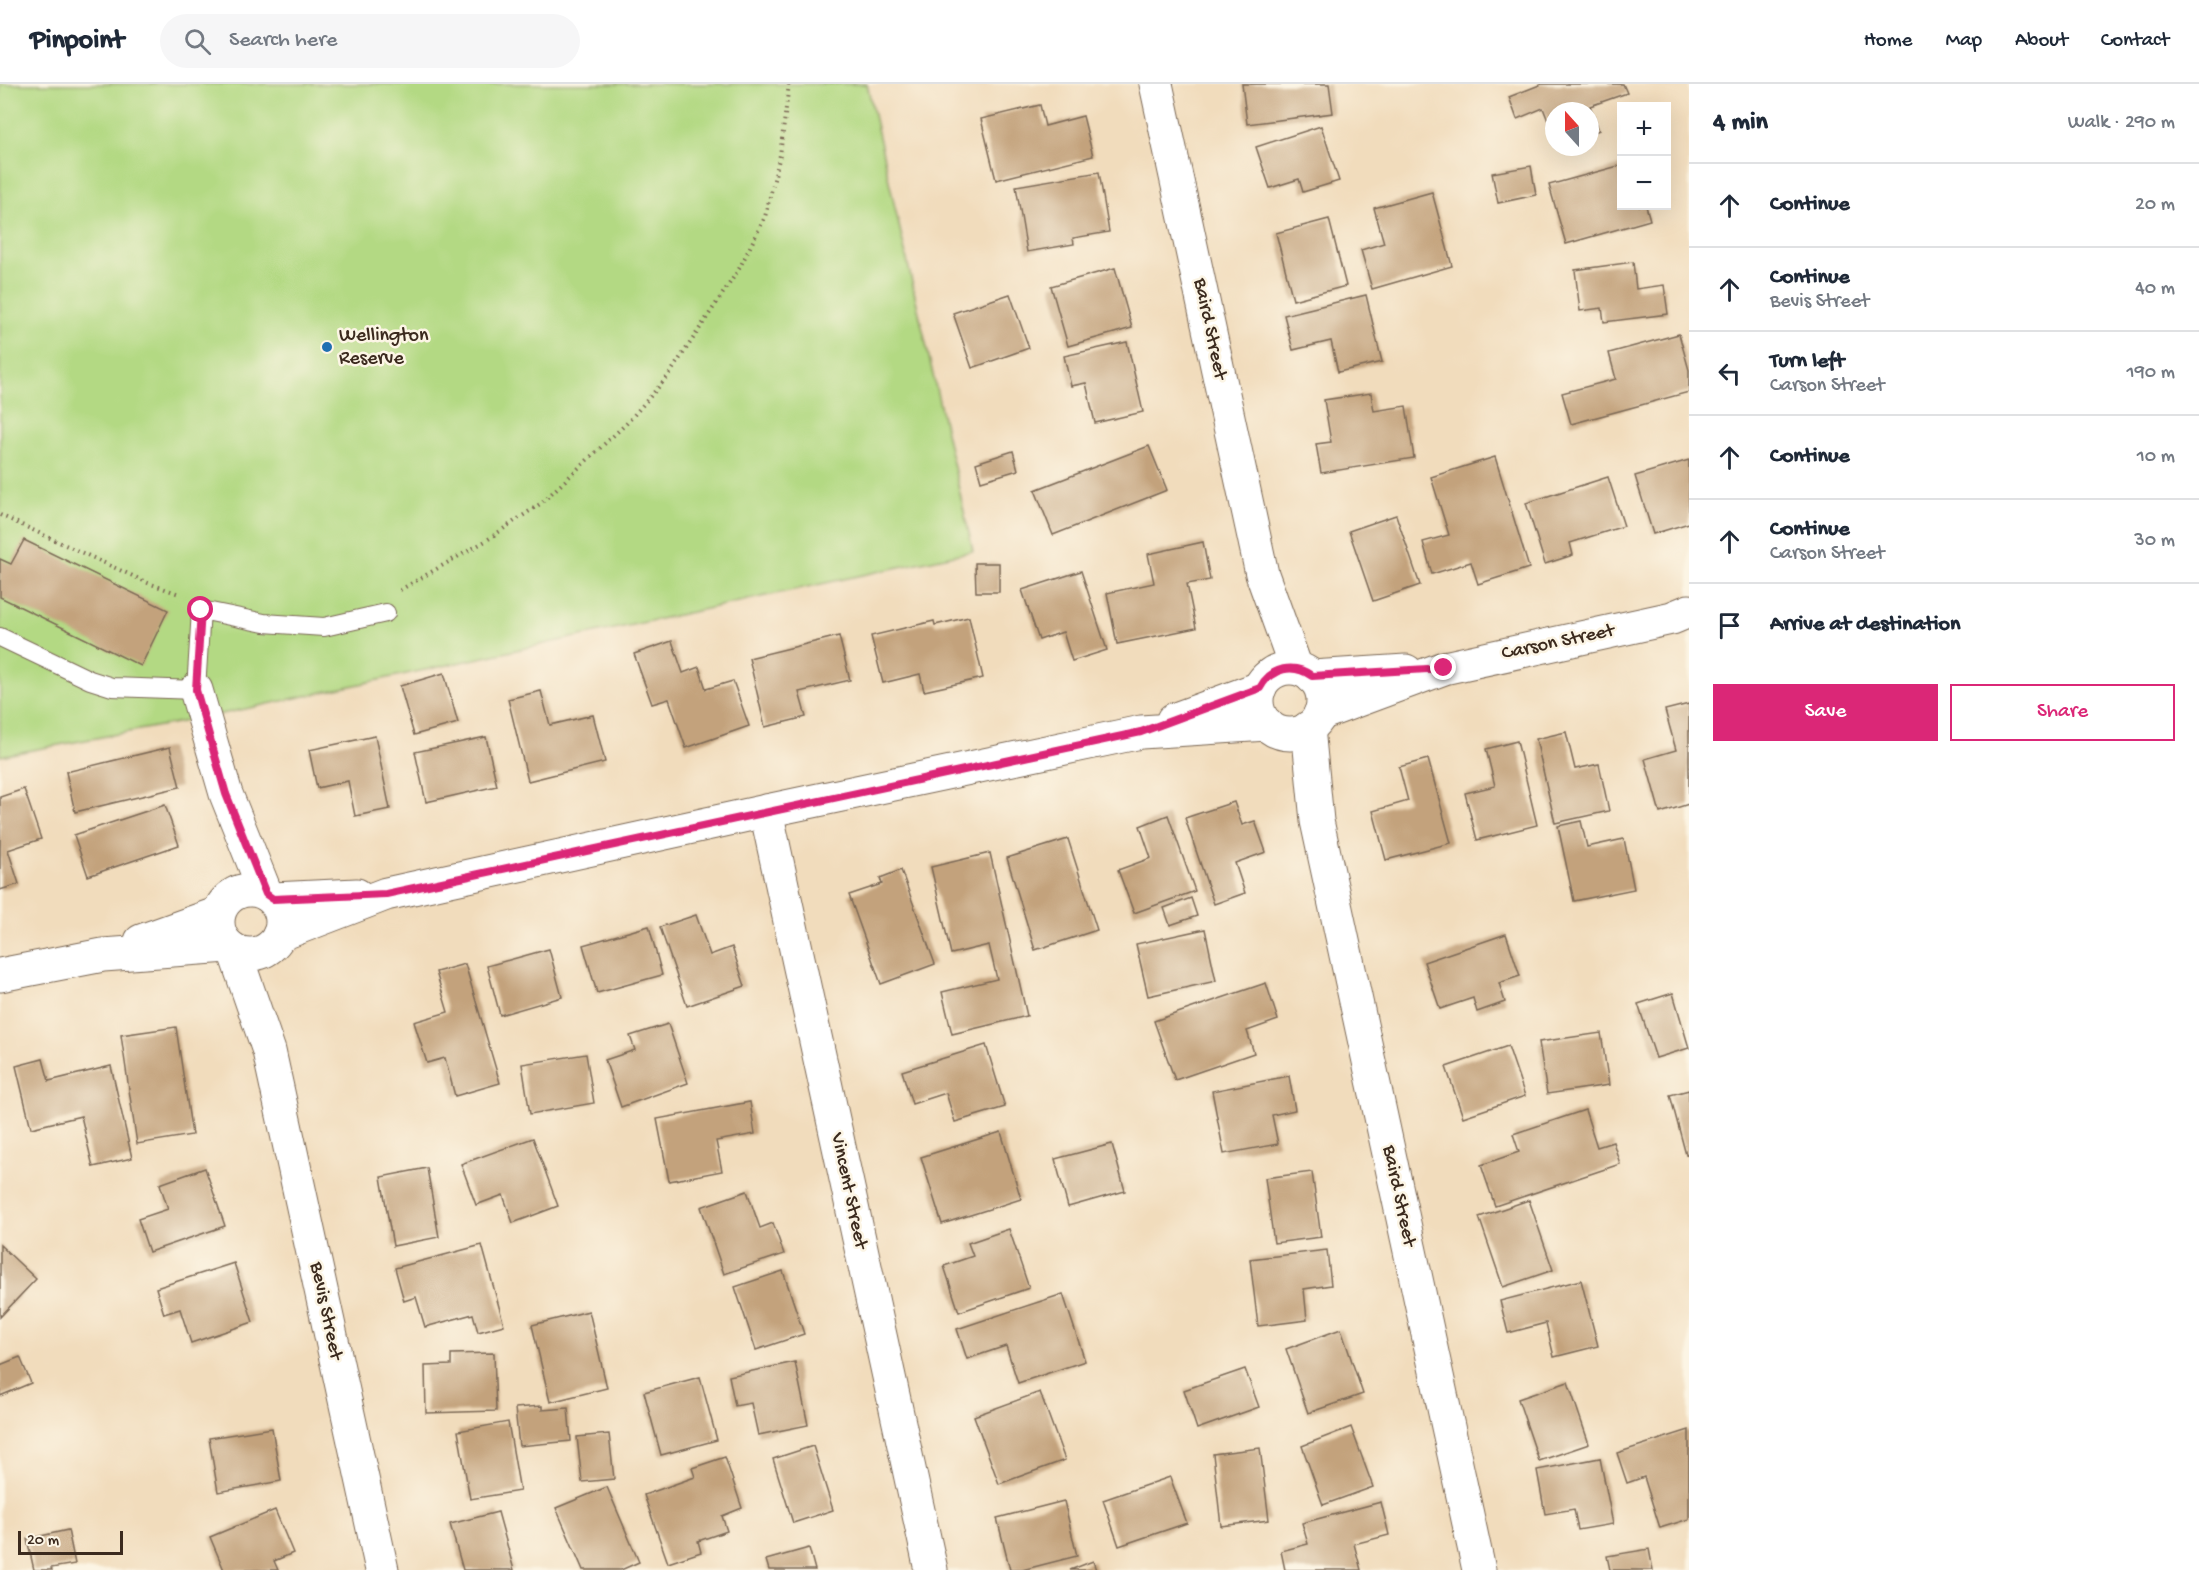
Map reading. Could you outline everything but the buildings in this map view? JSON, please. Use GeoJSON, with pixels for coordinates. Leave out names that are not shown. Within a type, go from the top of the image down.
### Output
{"type":"FeatureCollection","features":[{"type":"Feature","properties":{"kind":"street","name":"Baird Street"},"geometry":{"type":"LineString","coordinates":[[1156,84],[1284,677]]}},
{"type":"Feature","properties":{"kind":"street","name":"Carson Street"},"geometry":{"type":"LineString","coordinates":[[1141,732],[1294,725],[1444,668],[1683,616]]}},
{"type":"Feature","properties":{"kind":"street","name":"Carson Street"},"geometry":{"type":"LineString","coordinates":[[0,975],[103,955],[251,946],[386,894],[1141,732],[1284,677],[1444,668]]}},
{"type":"Feature","properties":{"kind":"street"},"geometry":{"type":"LineString","coordinates":[[1284,677],[1319,684],[1322,694],[1294,725],[1261,716],[1258,707],[1284,677]]}},
{"type":"Feature","properties":{"kind":"street"},"geometry":{"type":"LineString","coordinates":[[196,690],[226,794],[249,900]]}},
{"type":"Feature","properties":{"kind":"street","name":"Baird Street"},"geometry":{"type":"LineString","coordinates":[[1294,725],[1317,821],[1479,1570]]}},
{"type":"Feature","properties":{"kind":"street","name":"Vincent Street"},"geometry":{"type":"LineString","coordinates":[[766,812],[931,1570]]}},
{"type":"Feature","properties":{"kind":"street","name":"Carson Street"},"geometry":{"type":"LineString","coordinates":[[103,955],[249,900],[386,894]]}},
{"type":"Feature","properties":{"kind":"street"},"geometry":{"type":"LineString","coordinates":[[249,900],[282,916],[251,946],[219,930],[249,900]]}},
{"type":"Feature","properties":{"kind":"street","name":"Bevis Street"},"geometry":{"type":"LineString","coordinates":[[251,946],[269,1051],[382,1570]]}},
{"type":"Feature","properties":{"kind":"lane"},"geometry":{"type":"LineString","coordinates":[[0,637],[90,680],[112,687],[196,690],[201,610],[264,623],[324,627],[386,613]]}},
{"type":"Feature","properties":{"kind":"path"},"geometry":{"type":"LineString","coordinates":[[396,592],[487,540],[540,504],[627,423],[669,375],[739,269],[765,217],[780,155],[789,84]]}},
{"type":"Feature","properties":{"kind":"path"},"geometry":{"type":"LineString","coordinates":[[0,515],[148,583],[179,594]]}},
{"type":"Feature","properties":{"kind":"green space","name":"Wellington Reserve"},"geometry":{"type":"Polygon","coordinates":[[[0,84],[867,84],[973,551],[208,717],[0,756],[0,84]]]}},
{"type":"Feature","properties":{"kind":"place","name":"Wellington Reserve"},"geometry":{"type":"Point","coordinates":[327,347]}},
{"type":"Feature","properties":{"kind":"route"},"geometry":{"type":"LineString","coordinates":[[201,610],[196,690],[226,794],[266,894],[273,899],[386,894],[1141,732],[1260,688],[1269,676],[1286,668],[1296,668],[1312,676],[1444,668]]}}]}
